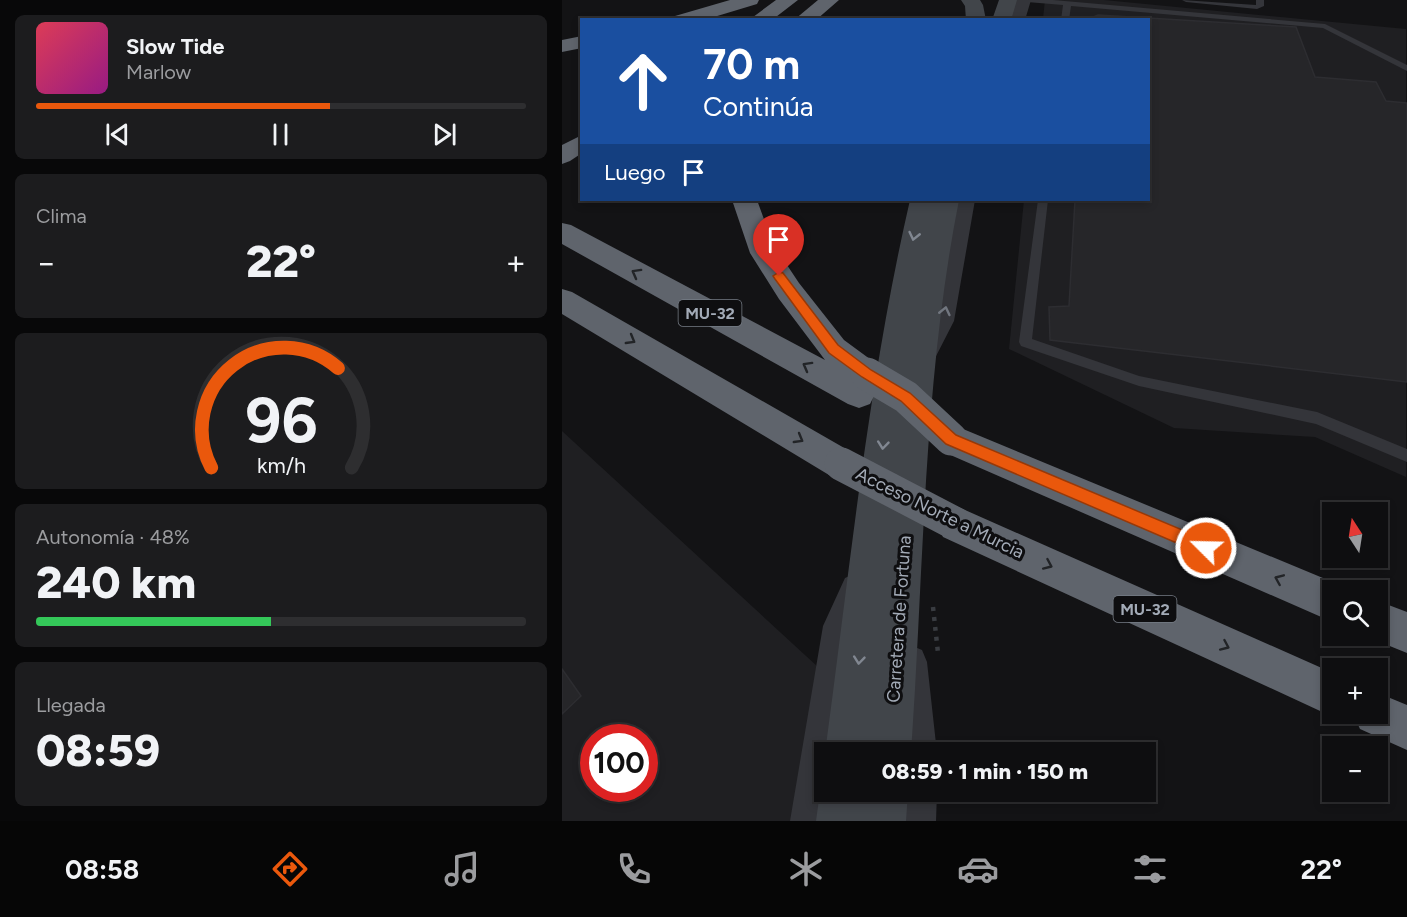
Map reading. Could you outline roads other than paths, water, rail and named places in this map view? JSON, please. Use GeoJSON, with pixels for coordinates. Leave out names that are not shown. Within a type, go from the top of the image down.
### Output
{"type":"FeatureCollection","features":[{"type":"Feature","properties":{"kind":"highway"},"geometry":{"type":"LineString","coordinates":[[689,18],[750,0]]}},
{"type":"Feature","properties":{"kind":"highway"},"geometry":{"type":"LineString","coordinates":[[761,18],[789,0]]}},
{"type":"Feature","properties":{"kind":"highway"},"geometry":{"type":"LineString","coordinates":[[807,18],[830,0]]}},
{"type":"Feature","properties":{"kind":"highway"},"geometry":{"type":"LineString","coordinates":[[562,46],[580,42]]}},
{"type":"Feature","properties":{"kind":"highway"},"geometry":{"type":"LineString","coordinates":[[562,156],[580,143]]}},
{"type":"Feature","properties":{"kind":"highway"},"geometry":{"type":"LineString","coordinates":[[745,201],[760,246],[788,291],[863,384]]}},
{"type":"Feature","properties":{"kind":"highway","name":"MU-32"},"geometry":{"type":"LineString","coordinates":[[562,232],[863,384],[951,439],[1322,597]]}},
{"type":"Feature","properties":{"kind":"highway","name":"Acceso Norte a Murcia"},"geometry":{"type":"LineString","coordinates":[[562,300],[841,464],[956,524],[1322,690]]}},
{"type":"Feature","properties":{"kind":"highway"},"geometry":{"type":"LineString","coordinates":[[1388,625],[1406,633]]}},
{"type":"Feature","properties":{"kind":"highway"},"geometry":{"type":"LineString","coordinates":[[1388,720],[1406,729]]}},
{"type":"Feature","properties":{"kind":"main road"},"geometry":{"type":"LineString","coordinates":[[970,0],[974,5],[976,18]]}},
{"type":"Feature","properties":{"kind":"main road"},"geometry":{"type":"LineString","coordinates":[[985,18],[991,0]]}},
{"type":"Feature","properties":{"kind":"main road"},"geometry":{"type":"LineString","coordinates":[[1002,18],[1008,0]]}},
{"type":"Feature","properties":{"kind":"main road"},"geometry":{"type":"LineString","coordinates":[[907,354],[907,273],[923,201]]}},
{"type":"Feature","properties":{"kind":"main road","name":"Carretera de Fortuna"},"geometry":{"type":"LineString","coordinates":[[849,742],[871,555],[907,354],[946,201]]}},
{"type":"Feature","properties":{"kind":"main road","name":"Carretera de Fortuna"},"geometry":{"type":"LineString","coordinates":[[890,742],[917,592],[907,354]]}},
{"type":"Feature","properties":{"kind":"main road"},"geometry":{"type":"LineString","coordinates":[[840,821],[843,802]]}},
{"type":"Feature","properties":{"kind":"main road"},"geometry":{"type":"LineString","coordinates":[[882,821],[884,802]]}},
{"type":"Feature","properties":{"kind":"street"},"geometry":{"type":"LineString","coordinates":[[1018,18],[1023,0]]}},
{"type":"Feature","properties":{"kind":"street"},"geometry":{"type":"LineString","coordinates":[[907,354],[943,321],[965,201]]}},
{"type":"Feature","properties":{"kind":"street"},"geometry":{"type":"LineString","coordinates":[[810,821],[840,626],[871,555]]}},
{"type":"Feature","properties":{"kind":"street"},"geometry":{"type":"LineString","coordinates":[[917,592],[919,742]]}},
{"type":"Feature","properties":{"kind":"street"},"geometry":{"type":"LineString","coordinates":[[917,821],[918,802]]}},
{"type":"Feature","properties":{"kind":"lane"},"geometry":{"type":"LineString","coordinates":[[1027,0],[1325,26],[1406,69]]}},
{"type":"Feature","properties":{"kind":"lane"},"geometry":{"type":"LineString","coordinates":[[1186,0],[1257,8],[1260,6],[1260,0]]}},
{"type":"Feature","properties":{"kind":"lane"},"geometry":{"type":"LineString","coordinates":[[1065,18],[1067,4]]}},
{"type":"Feature","properties":{"kind":"lane"},"geometry":{"type":"LineString","coordinates":[[1043,201],[1025,342],[1139,381],[1317,418],[1406,456]]}}]}
